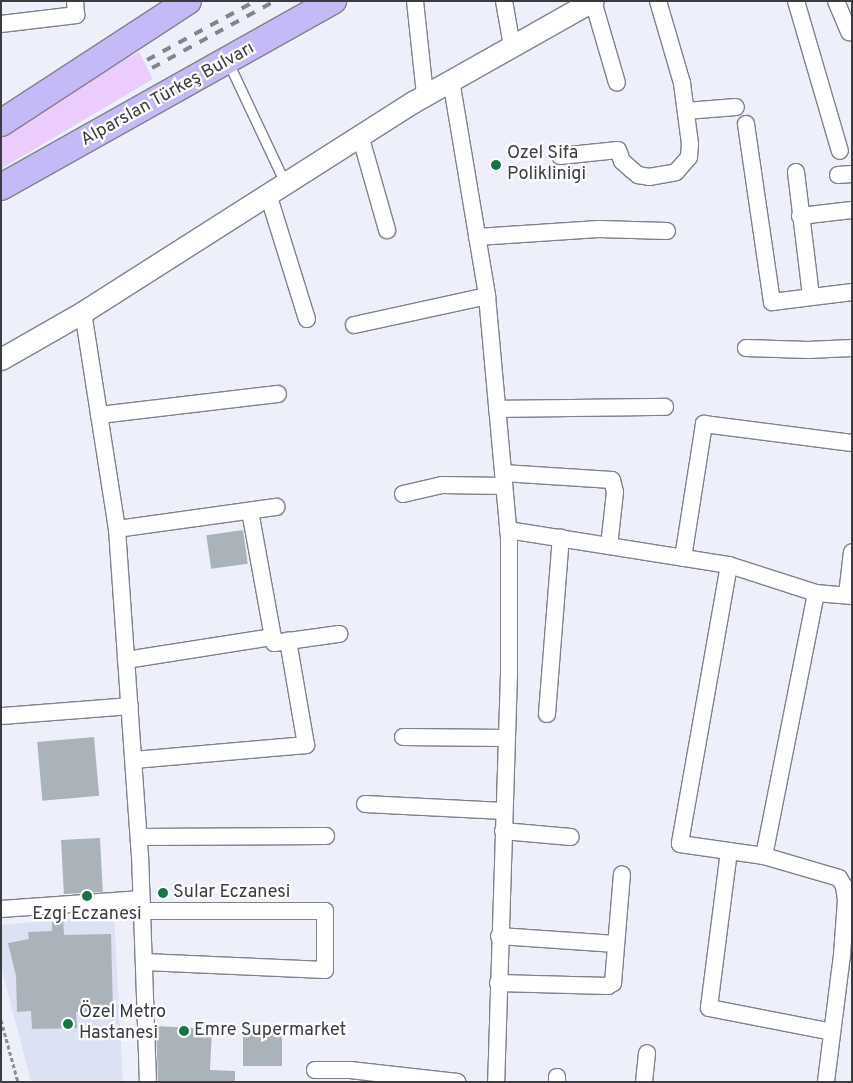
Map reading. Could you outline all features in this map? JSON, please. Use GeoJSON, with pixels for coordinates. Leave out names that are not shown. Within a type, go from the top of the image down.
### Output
{"type":"FeatureCollection","features":[{"type":"Feature","properties":{"kind":"main road"},"geometry":{"type":"LineString","coordinates":[[3,118],[188,1]]}},
{"type":"Feature","properties":{"kind":"main road","name":"Alparslan Türkeş Bulvarı"},"geometry":{"type":"LineString","coordinates":[[1,186],[228,62],[333,1]]}},
{"type":"Feature","properties":{"kind":"street"},"geometry":{"type":"LineString","coordinates":[[1,24],[76,15],[75,1]]}},
{"type":"Feature","properties":{"kind":"street"},"geometry":{"type":"LineString","coordinates":[[415,1],[425,95]]}},
{"type":"Feature","properties":{"kind":"street"},"geometry":{"type":"LineString","coordinates":[[504,1],[512,46]]}},
{"type":"Feature","properties":{"kind":"street"},"geometry":{"type":"LineString","coordinates":[[1,360],[82,312],[425,95],[592,1],[617,83]]}},
{"type":"Feature","properties":{"kind":"street"},"geometry":{"type":"LineString","coordinates":[[560,156],[618,150],[622,160],[638,175],[649,177],[676,172],[683,166],[690,152],[682,83],[658,1]]}},
{"type":"Feature","properties":{"kind":"street"},"geometry":{"type":"LineString","coordinates":[[796,1],[840,151]]}},
{"type":"Feature","properties":{"kind":"street"},"geometry":{"type":"LineString","coordinates":[[836,1],[849,32]]}},
{"type":"Feature","properties":{"kind":"street"},"geometry":{"type":"LineString","coordinates":[[451,80],[487,296],[508,530],[506,738],[496,1082]]}},
{"type":"Feature","properties":{"kind":"street"},"geometry":{"type":"LineString","coordinates":[[686,111],[736,107]]}},
{"type":"Feature","properties":{"kind":"street"},"geometry":{"type":"LineString","coordinates":[[746,124],[772,302],[852,292]]}},
{"type":"Feature","properties":{"kind":"street"},"geometry":{"type":"LineString","coordinates":[[360,135],[387,230]]}},
{"type":"Feature","properties":{"kind":"street"},"geometry":{"type":"LineString","coordinates":[[796,172],[810,296]]}},
{"type":"Feature","properties":{"kind":"street"},"geometry":{"type":"LineString","coordinates":[[276,189],[307,319]]}},
{"type":"Feature","properties":{"kind":"street"},"geometry":{"type":"LineString","coordinates":[[800,216],[852,210]]}},
{"type":"Feature","properties":{"kind":"street"},"geometry":{"type":"LineString","coordinates":[[477,237],[599,229],[667,231]]}},
{"type":"Feature","properties":{"kind":"street"},"geometry":{"type":"LineString","coordinates":[[354,325],[487,296]]}},
{"type":"Feature","properties":{"kind":"street"},"geometry":{"type":"LineString","coordinates":[[82,312],[117,529],[139,837],[148,1082]]}},
{"type":"Feature","properties":{"kind":"street"},"geometry":{"type":"LineString","coordinates":[[746,348],[808,350],[852,348]]}},
{"type":"Feature","properties":{"kind":"street"},"geometry":{"type":"LineString","coordinates":[[99,415],[278,394]]}},
{"type":"Feature","properties":{"kind":"street"},"geometry":{"type":"LineString","coordinates":[[497,409],[665,406]]}},
{"type":"Feature","properties":{"kind":"street"},"geometry":{"type":"LineString","coordinates":[[683,558],[704,424],[852,443]]}},
{"type":"Feature","properties":{"kind":"street"},"geometry":{"type":"LineString","coordinates":[[403,494],[442,485],[503,480],[612,480],[615,492],[609,546]]}},
{"type":"Feature","properties":{"kind":"street"},"geometry":{"type":"LineString","coordinates":[[117,529],[276,507]]}},
{"type":"Feature","properties":{"kind":"street"},"geometry":{"type":"LineString","coordinates":[[134,760],[306,745],[250,510]]}},
{"type":"Feature","properties":{"kind":"street"},"geometry":{"type":"LineString","coordinates":[[508,530],[728,565],[816,592],[849,596],[852,552]]}},
{"type":"Feature","properties":{"kind":"street"},"geometry":{"type":"LineString","coordinates":[[547,714],[561,538]]}},
{"type":"Feature","properties":{"kind":"street"},"geometry":{"type":"LineString","coordinates":[[728,565],[680,844],[764,856],[839,878],[844,886],[846,900],[826,1082]]}},
{"type":"Feature","properties":{"kind":"street"},"geometry":{"type":"LineString","coordinates":[[764,856],[816,592]]}},
{"type":"Feature","properties":{"kind":"street"},"geometry":{"type":"LineString","coordinates":[[126,660],[281,639],[339,634]]}},
{"type":"Feature","properties":{"kind":"street"},"geometry":{"type":"LineString","coordinates":[[1,716],[130,706]]}},
{"type":"Feature","properties":{"kind":"street"},"geometry":{"type":"LineString","coordinates":[[403,737],[506,738]]}},
{"type":"Feature","properties":{"kind":"street"},"geometry":{"type":"LineString","coordinates":[[364,804],[504,811]]}},
{"type":"Feature","properties":{"kind":"street"},"geometry":{"type":"LineString","coordinates":[[503,831],[571,837]]}},
{"type":"Feature","properties":{"kind":"street"},"geometry":{"type":"LineString","coordinates":[[139,837],[326,836]]}},
{"type":"Feature","properties":{"kind":"street"},"geometry":{"type":"LineString","coordinates":[[729,851],[709,1008],[832,1032]]}},
{"type":"Feature","properties":{"kind":"street"},"geometry":{"type":"LineString","coordinates":[[498,983],[608,986],[613,983],[622,874]]}},
{"type":"Feature","properties":{"kind":"street"},"geometry":{"type":"LineString","coordinates":[[1,909],[142,905],[325,911],[325,970],[144,962]]}},
{"type":"Feature","properties":{"kind":"street"},"geometry":{"type":"LineString","coordinates":[[499,936],[616,944]]}},
{"type":"Feature","properties":{"kind":"street"},"geometry":{"type":"LineString","coordinates":[[644,1082],[647,1053]]}},
{"type":"Feature","properties":{"kind":"street"},"geometry":{"type":"LineString","coordinates":[[315,1070],[350,1070],[457,1082]]}},
{"type":"Feature","properties":{"kind":"lane"},"geometry":{"type":"LineString","coordinates":[[228,62],[276,189]]}},
{"type":"Feature","properties":{"kind":"path"},"geometry":{"type":"LineString","coordinates":[[1,1020],[18,1082]]}},
{"type":"Feature","properties":{"kind":"shaded area"},"geometry":{"type":"Polygon","coordinates":[[[139,52],[153,79],[1,169],[1,130],[139,52]]]}},
{"type":"Feature","properties":{"kind":"shaded area","name":"Özel Metro Hastanesi"},"geometry":{"type":"Polygon","coordinates":[[[114,915],[123,1082],[31,1082],[1,966],[1,925],[114,915]]]}},
{"type":"Feature","properties":{"kind":"building"},"geometry":{"type":"Polygon","coordinates":[[[243,530],[248,564],[211,569],[206,535],[243,530]]]}},
{"type":"Feature","properties":{"kind":"building"},"geometry":{"type":"Polygon","coordinates":[[[94,737],[99,796],[42,801],[37,742],[94,737]]]}},
{"type":"Feature","properties":{"kind":"building"},"geometry":{"type":"Polygon","coordinates":[[[100,838],[103,892],[64,894],[61,840],[100,838]]]}},
{"type":"Feature","properties":{"kind":"building"},"geometry":{"type":"Polygon","coordinates":[[[52,915],[63,915],[64,935],[111,934],[113,1011],[76,1012],[77,1028],[32,1029],[31,1011],[17,1012],[16,976],[8,943],[29,939],[28,932],[52,931],[52,915]]]}},
{"type":"Feature","properties":{"kind":"building"},"geometry":{"type":"Polygon","coordinates":[[[156,1026],[212,1029],[210,1070],[235,1071],[235,1082],[158,1082],[156,1026]]]}},
{"type":"Feature","properties":{"kind":"building"},"geometry":{"type":"Polygon","coordinates":[[[243,1031],[282,1031],[282,1066],[243,1066],[243,1031]]]}},
{"type":"Feature","properties":{"kind":"railway"},"geometry":{"type":"LineString","coordinates":[[147,60],[255,1]]}},
{"type":"Feature","properties":{"kind":"railway"},"geometry":{"type":"LineString","coordinates":[[152,68],[275,1]]}},
{"type":"Feature","properties":{"kind":"place","name":"Ozel Sifa Poliklinigi"},"geometry":{"type":"Point","coordinates":[496,165]}},
{"type":"Feature","properties":{"kind":"place","name":"Sular Eczanesi"},"geometry":{"type":"Point","coordinates":[163,893]}},
{"type":"Feature","properties":{"kind":"place","name":"Ezgi Eczanesi"},"geometry":{"type":"Point","coordinates":[87,896]}},
{"type":"Feature","properties":{"kind":"place","name":"Özel Metro Hastanesi"},"geometry":{"type":"Point","coordinates":[68,1024]}},
{"type":"Feature","properties":{"kind":"place","name":"Emre Supermarket"},"geometry":{"type":"Point","coordinates":[184,1031]}}]}
